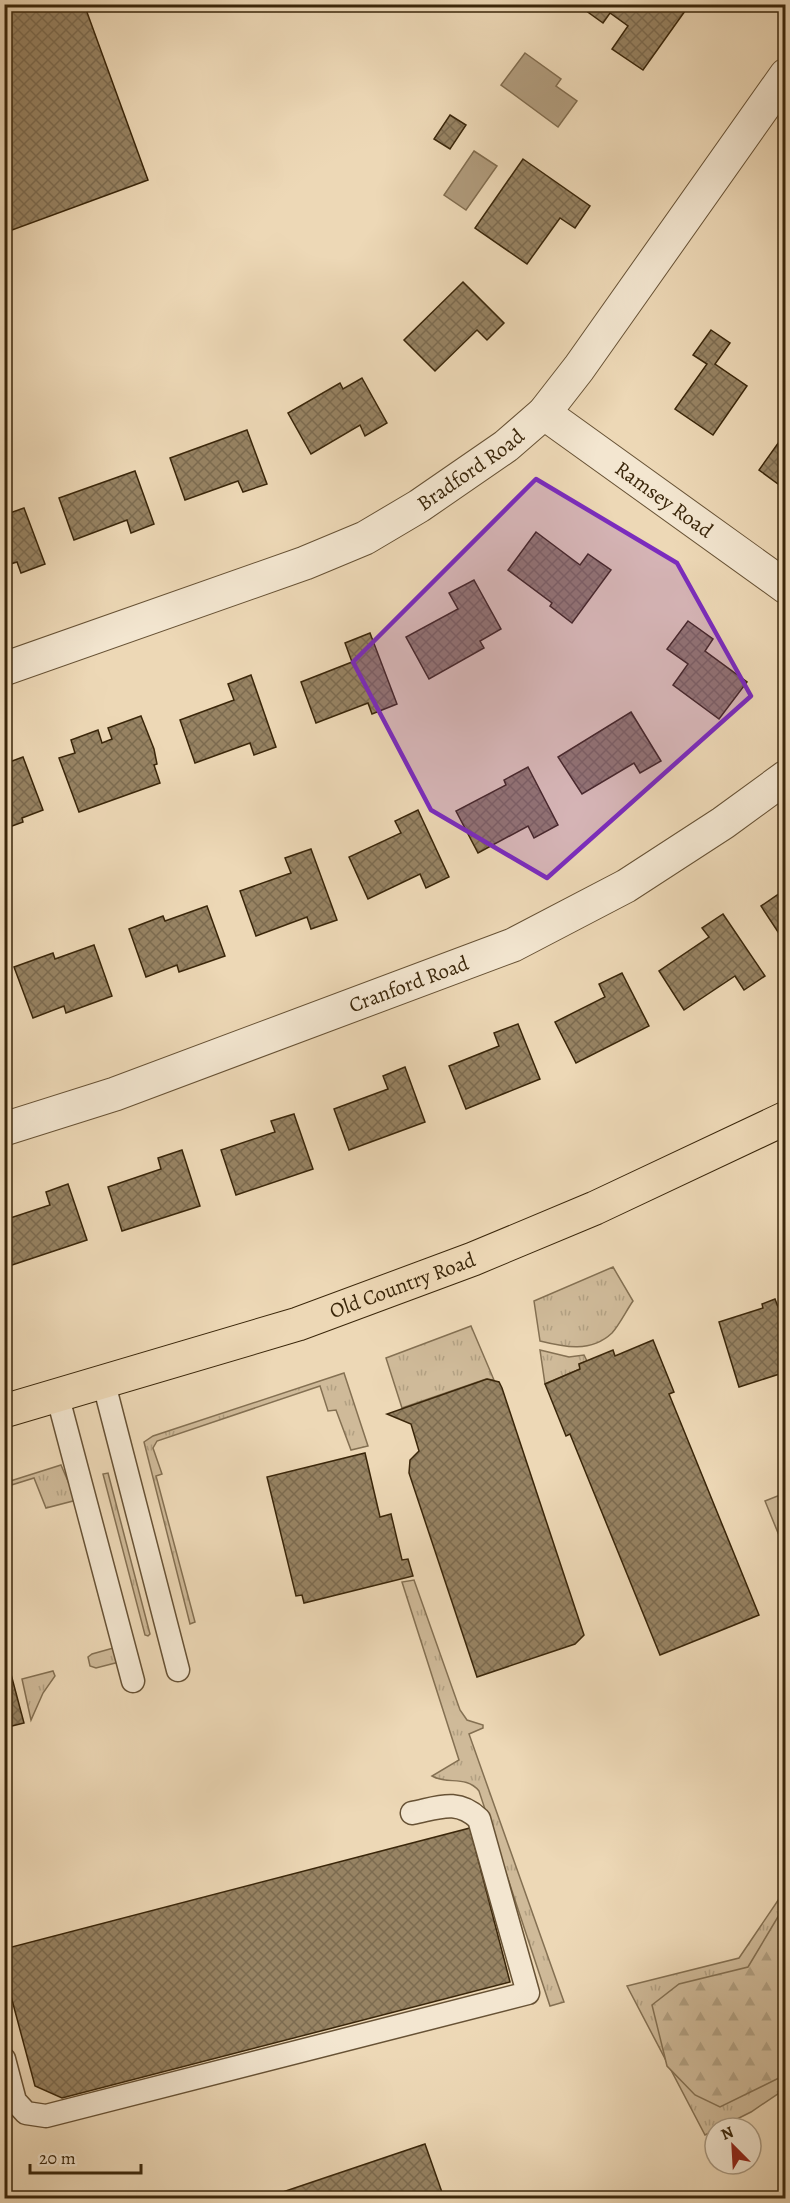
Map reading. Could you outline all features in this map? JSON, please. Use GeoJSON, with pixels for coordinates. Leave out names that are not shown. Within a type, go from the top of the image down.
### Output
{"type":"FeatureCollection","features":[{"type":"Feature","properties":{"kind":"main road","name":"Old Country Road"},"geometry":{"type":"LineString","coordinates":[[4,1411],[298,1324],[473,1259],[595,1208],[786,1118]]}},
{"type":"Feature","properties":{"kind":"street","name":"Bradford Road"},"geometry":{"type":"LineString","coordinates":[[4,669],[305,563],[365,538],[419,506],[497,453],[544,413],[579,368],[786,75]]}},
{"type":"Feature","properties":{"kind":"street","name":"Ramsey Road"},"geometry":{"type":"LineString","coordinates":[[544,413],[786,587]]}},
{"type":"Feature","properties":{"kind":"street","name":"Cranford Road"},"geometry":{"type":"LineString","coordinates":[[4,1129],[115,1094],[513,945],[626,886],[723,823],[786,777]]}},
{"type":"Feature","properties":{"kind":"lane"},"geometry":{"type":"LineString","coordinates":[[104,1380],[178,1670]]}},
{"type":"Feature","properties":{"kind":"lane"},"geometry":{"type":"LineString","coordinates":[[57,1394],[133,1681]]}},
{"type":"Feature","properties":{"kind":"lane"},"geometry":{"type":"LineString","coordinates":[[4,2059],[15,2101],[26,2112],[46,2116],[528,1993],[479,1819],[468,1808],[453,1805],[412,1813]]}},
{"type":"Feature","properties":{"kind":"highlighted area"},"geometry":{"type":"Polygon","coordinates":[[[536,479],[677,563],[751,696],[547,878],[431,810],[353,662],[536,479]]]}},
{"type":"Feature","properties":{"kind":"green space"},"geometry":{"type":"Polygon","coordinates":[[[613,1267],[633,1301],[612,1333],[595,1344],[577,1347],[540,1341],[534,1301],[613,1267]]]}},
{"type":"Feature","properties":{"kind":"green space"},"geometry":{"type":"Polygon","coordinates":[[[471,1326],[494,1380],[486,1379],[402,1408],[386,1358],[471,1326]]]}},
{"type":"Feature","properties":{"kind":"green space"},"geometry":{"type":"Polygon","coordinates":[[[540,1350],[569,1357],[584,1355],[587,1361],[579,1364],[580,1369],[545,1384],[540,1350]]]}},
{"type":"Feature","properties":{"kind":"green space"},"geometry":{"type":"Polygon","coordinates":[[[344,1373],[368,1446],[351,1450],[336,1410],[328,1411],[320,1386],[157,1441],[153,1448],[162,1474],[156,1476],[195,1622],[190,1624],[144,1442],[153,1436],[344,1373]]]}},
{"type":"Feature","properties":{"kind":"green space"},"geometry":{"type":"Polygon","coordinates":[[[61,1465],[71,1488],[77,1486],[123,1655],[119,1662],[96,1668],[90,1666],[88,1657],[117,1647],[77,1500],[46,1508],[34,1478],[5,1487],[4,1483],[61,1465]]]}},
{"type":"Feature","properties":{"kind":"green space"},"geometry":{"type":"Polygon","coordinates":[[[108,1473],[150,1634],[148,1636],[145,1635],[103,1474],[108,1473]]]}},
{"type":"Feature","properties":{"kind":"green space"},"geometry":{"type":"Polygon","coordinates":[[[785,1493],[785,1550],[765,1501],[785,1493]]]}},
{"type":"Feature","properties":{"kind":"green space"},"geometry":{"type":"Polygon","coordinates":[[[414,1580],[460,1710],[467,1720],[483,1725],[483,1728],[469,1734],[564,2002],[550,2006],[479,1791],[468,1783],[432,1776],[459,1760],[402,1582],[414,1580]]]}},
{"type":"Feature","properties":{"kind":"green space"},"geometry":{"type":"Polygon","coordinates":[[[53,1671],[55,1676],[43,1693],[31,1720],[22,1679],[53,1671]]]}},
{"type":"Feature","properties":{"kind":"green space"},"geometry":{"type":"Polygon","coordinates":[[[785,1890],[785,2089],[743,2116],[703,2116],[703,2131],[627,1986],[739,1958],[785,1890]]]}},
{"type":"Feature","properties":{"kind":"green space"},"geometry":{"type":"Polygon","coordinates":[[[785,1905],[785,2075],[720,2107],[695,2095],[667,2066],[652,2005],[679,1984],[748,1967],[785,1905]]]}},
{"type":"Feature","properties":{"kind":"shaded area"},"geometry":{"type":"Polygon","coordinates":[[[525,53],[561,79],[556,86],[577,101],[558,127],[501,85],[525,53]]]}},
{"type":"Feature","properties":{"kind":"shaded area"},"geometry":{"type":"Polygon","coordinates":[[[474,151],[497,166],[466,210],[444,195],[474,151]]]}},
{"type":"Feature","properties":{"kind":"building"},"geometry":{"type":"Polygon","coordinates":[[[4,4],[84,4],[148,180],[4,233],[4,4]]]}},
{"type":"Feature","properties":{"kind":"building"},"geometry":{"type":"Polygon","coordinates":[[[690,4],[643,70],[612,49],[628,26],[610,13],[603,23],[578,5],[690,4]]]}},
{"type":"Feature","properties":{"kind":"building"},"geometry":{"type":"Polygon","coordinates":[[[450,115],[466,125],[450,149],[434,139],[450,115]]]}},
{"type":"Feature","properties":{"kind":"building"},"geometry":{"type":"Polygon","coordinates":[[[523,159],[590,206],[575,228],[560,218],[527,264],[475,228],[523,159]]]}},
{"type":"Feature","properties":{"kind":"building"},"geometry":{"type":"Polygon","coordinates":[[[463,282],[504,323],[487,340],[477,330],[435,371],[404,340],[463,282]]]}},
{"type":"Feature","properties":{"kind":"building"},"geometry":{"type":"Polygon","coordinates":[[[711,330],[730,343],[715,364],[747,386],[713,435],[675,409],[707,364],[693,355],[711,330]]]}},
{"type":"Feature","properties":{"kind":"building"},"geometry":{"type":"Polygon","coordinates":[[[362,378],[387,423],[365,436],[360,425],[311,454],[288,413],[340,383],[343,389],[362,378]]]}},
{"type":"Feature","properties":{"kind":"building"},"geometry":{"type":"Polygon","coordinates":[[[247,430],[267,484],[243,492],[238,481],[185,500],[170,458],[247,430]]]}},
{"type":"Feature","properties":{"kind":"building"},"geometry":{"type":"Polygon","coordinates":[[[786,432],[786,474],[778,484],[759,470],[786,432]]]}},
{"type":"Feature","properties":{"kind":"building"},"geometry":{"type":"Polygon","coordinates":[[[135,471],[154,524],[131,533],[127,520],[74,540],[59,498],[135,471]]]}},
{"type":"Feature","properties":{"kind":"building"},"geometry":{"type":"Polygon","coordinates":[[[24,508],[45,564],[21,573],[17,562],[4,566],[4,515],[24,508]]]}},
{"type":"Feature","properties":{"kind":"building"},"geometry":{"type":"Polygon","coordinates":[[[536,532],[580,565],[588,554],[611,570],[572,623],[550,606],[552,603],[508,570],[536,532]]]}},
{"type":"Feature","properties":{"kind":"building"},"geometry":{"type":"Polygon","coordinates":[[[474,580],[501,629],[480,641],[484,648],[429,679],[406,637],[458,609],[449,593],[474,580]]]}},
{"type":"Feature","properties":{"kind":"building"},"geometry":{"type":"Polygon","coordinates":[[[688,621],[713,639],[705,651],[747,682],[719,719],[673,685],[688,664],[667,649],[688,621]]]}},
{"type":"Feature","properties":{"kind":"building"},"geometry":{"type":"Polygon","coordinates":[[[370,633],[397,704],[372,714],[368,703],[316,723],[301,682],[352,662],[345,643],[370,633]]]}},
{"type":"Feature","properties":{"kind":"building"},"geometry":{"type":"Polygon","coordinates":[[[251,675],[276,747],[254,755],[250,743],[195,763],[180,720],[234,700],[228,684],[251,675]]]}},
{"type":"Feature","properties":{"kind":"building"},"geometry":{"type":"Polygon","coordinates":[[[631,712],[661,761],[640,773],[634,763],[582,794],[558,757],[631,712]]]}},
{"type":"Feature","properties":{"kind":"building"},"geometry":{"type":"Polygon","coordinates":[[[141,716],[154,749],[157,764],[154,765],[160,783],[79,812],[59,758],[75,753],[71,740],[98,730],[102,743],[112,739],[108,728],[141,716]]]}},
{"type":"Feature","properties":{"kind":"building"},"geometry":{"type":"Polygon","coordinates":[[[23,757],[43,810],[22,818],[23,822],[4,829],[4,764],[23,757]]]}},
{"type":"Feature","properties":{"kind":"building"},"geometry":{"type":"Polygon","coordinates":[[[528,767],[558,825],[534,838],[528,826],[478,853],[456,811],[506,785],[504,780],[528,767]]]}},
{"type":"Feature","properties":{"kind":"building"},"geometry":{"type":"Polygon","coordinates":[[[418,810],[449,877],[426,888],[420,874],[368,899],[349,857],[401,833],[395,821],[418,810]]]}},
{"type":"Feature","properties":{"kind":"building"},"geometry":{"type":"Polygon","coordinates":[[[311,849],[337,920],[311,929],[307,917],[256,936],[240,891],[291,873],[285,858],[311,849]]]}},
{"type":"Feature","properties":{"kind":"building"},"geometry":{"type":"Polygon","coordinates":[[[786,889],[786,940],[784,941],[761,906],[786,889]]]}},
{"type":"Feature","properties":{"kind":"building"},"geometry":{"type":"Polygon","coordinates":[[[207,906],[225,956],[179,972],[177,965],[146,977],[129,929],[163,916],[165,921],[207,906]]]}},
{"type":"Feature","properties":{"kind":"building"},"geometry":{"type":"Polygon","coordinates":[[[723,914],[765,976],[744,990],[735,976],[684,1010],[659,971],[709,937],[702,928],[723,914]]]}},
{"type":"Feature","properties":{"kind":"building"},"geometry":{"type":"Polygon","coordinates":[[[94,945],[112,996],[66,1013],[64,1006],[33,1018],[14,967],[53,953],[55,959],[94,945]]]}},
{"type":"Feature","properties":{"kind":"building"},"geometry":{"type":"Polygon","coordinates":[[[622,973],[649,1026],[576,1063],[555,1022],[605,997],[599,984],[622,973]]]}},
{"type":"Feature","properties":{"kind":"building"},"geometry":{"type":"Polygon","coordinates":[[[518,1024],[540,1079],[466,1109],[449,1066],[499,1046],[494,1033],[518,1024]]]}},
{"type":"Feature","properties":{"kind":"building"},"geometry":{"type":"Polygon","coordinates":[[[405,1067],[425,1122],[349,1150],[334,1109],[388,1089],[383,1076],[405,1067]]]}},
{"type":"Feature","properties":{"kind":"building"},"geometry":{"type":"Polygon","coordinates":[[[294,1114],[313,1169],[236,1195],[221,1150],[275,1132],[271,1121],[294,1114]]]}},
{"type":"Feature","properties":{"kind":"building"},"geometry":{"type":"Polygon","coordinates":[[[182,1150],[200,1206],[122,1231],[108,1187],[161,1169],[158,1158],[182,1150]]]}},
{"type":"Feature","properties":{"kind":"building"},"geometry":{"type":"Polygon","coordinates":[[[68,1184],[87,1240],[9,1266],[4,1252],[4,1220],[50,1205],[46,1192],[68,1184]]]}},
{"type":"Feature","properties":{"kind":"building"},"geometry":{"type":"Polygon","coordinates":[[[775,1299],[780,1312],[786,1310],[786,1372],[739,1387],[719,1322],[763,1308],[762,1304],[775,1299]]]}},
{"type":"Feature","properties":{"kind":"building"},"geometry":{"type":"Polygon","coordinates":[[[653,1340],[674,1392],[669,1394],[759,1615],[660,1655],[570,1434],[566,1436],[545,1384],[580,1369],[579,1364],[613,1350],[615,1356],[653,1340]]]}},
{"type":"Feature","properties":{"kind":"building"},"geometry":{"type":"Polygon","coordinates":[[[487,1379],[499,1382],[502,1388],[584,1635],[575,1644],[477,1677],[409,1473],[410,1460],[419,1451],[411,1424],[387,1414],[487,1379]]]}},
{"type":"Feature","properties":{"kind":"building"},"geometry":{"type":"Polygon","coordinates":[[[365,1453],[380,1517],[391,1514],[402,1560],[408,1559],[413,1576],[304,1603],[302,1595],[296,1596],[267,1477],[365,1453]]]}},
{"type":"Feature","properties":{"kind":"building"},"geometry":{"type":"Polygon","coordinates":[[[4,1648],[24,1723],[4,1728],[4,1648]]]}},
{"type":"Feature","properties":{"kind":"building"},"geometry":{"type":"Polygon","coordinates":[[[470,1828],[510,1982],[62,2098],[35,2086],[4,1970],[4,1949],[470,1828]]]}},
{"type":"Feature","properties":{"kind":"building"},"geometry":{"type":"Polygon","coordinates":[[[425,2144],[444,2198],[265,2198],[425,2144]]]}}]}
